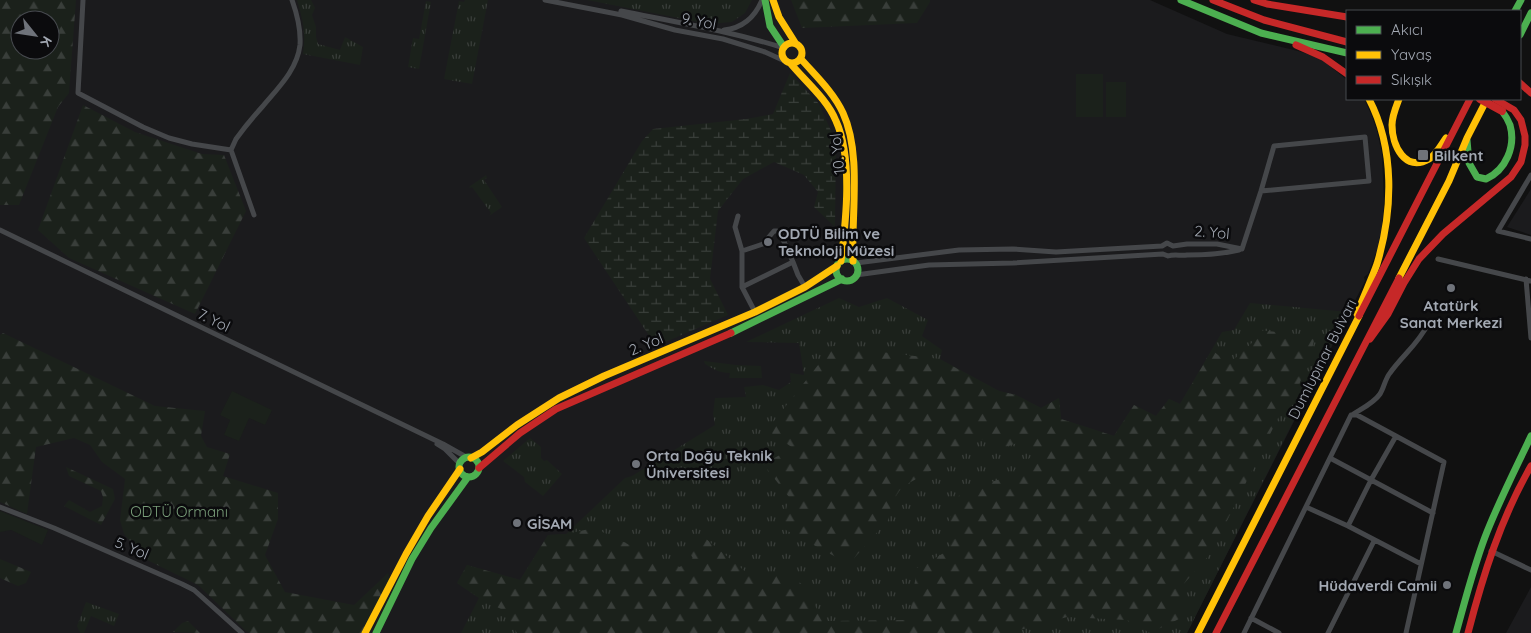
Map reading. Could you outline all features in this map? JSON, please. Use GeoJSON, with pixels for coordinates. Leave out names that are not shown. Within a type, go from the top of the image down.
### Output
{"type":"FeatureCollection","features":[{"type":"Feature","properties":{"kind":"main road"},"geometry":{"type":"LineString","coordinates":[[764,0],[770,26],[784,47]]}},
{"type":"Feature","properties":{"kind":"main road","name":"10. Yol"},"geometry":{"type":"LineString","coordinates":[[773,0],[778,17],[802,50],[801,59],[835,100],[844,114],[848,126],[853,163],[852,243],[854,262]]}},
{"type":"Feature","properties":{"kind":"main road"},"geometry":{"type":"LineString","coordinates":[[1182,0],[1261,33],[1322,55],[1346,73]]}},
{"type":"Feature","properties":{"kind":"main road"},"geometry":{"type":"LineString","coordinates":[[1213,0],[1264,20],[1346,42]]}},
{"type":"Feature","properties":{"kind":"main road"},"geometry":{"type":"LineString","coordinates":[[1254,0],[1267,4],[1346,17]]}},
{"type":"Feature","properties":{"kind":"main road"},"geometry":{"type":"LineString","coordinates":[[1521,33],[1531,13]]}},
{"type":"Feature","properties":{"kind":"main road"},"geometry":{"type":"LineString","coordinates":[[1261,33],[1346,52]]}},
{"type":"Feature","properties":{"kind":"main road"},"geometry":{"type":"LineString","coordinates":[[796,44],[790,43],[784,47],[782,51],[783,57],[789,63],[796,63],[801,59]]}},
{"type":"Feature","properties":{"kind":"main road","name":"10. Yol"},"geometry":{"type":"LineString","coordinates":[[789,63],[820,96],[837,121],[843,139],[846,185],[843,245],[839,264]]}},
{"type":"Feature","properties":{"kind":"main road"},"geometry":{"type":"LineString","coordinates":[[1351,332],[1379,257],[1387,223],[1388,196],[1385,142],[1378,117],[1370,100]]}},
{"type":"Feature","properties":{"kind":"main road"},"geometry":{"type":"LineString","coordinates":[[1399,100],[1393,115],[1394,143],[1400,155],[1414,162],[1428,159],[1434,155],[1462,116]]}},
{"type":"Feature","properties":{"kind":"main road","name":"Dumlupınar Bulvarı"},"geometry":{"type":"LineString","coordinates":[[1198,633],[1470,100]]}},
{"type":"Feature","properties":{"kind":"main road"},"geometry":{"type":"LineString","coordinates":[[1359,355],[1388,314],[1419,259],[1444,234],[1512,177],[1527,152],[1528,134],[1524,122],[1517,112],[1483,100]]}},
{"type":"Feature","properties":{"kind":"main road","name":"Dumlupınar Bulvarı"},"geometry":{"type":"LineString","coordinates":[[1216,633],[1450,181],[1467,138],[1486,100]]}},
{"type":"Feature","properties":{"kind":"main road"},"geometry":{"type":"LineString","coordinates":[[1467,138],[1469,166],[1477,176],[1485,180],[1494,179],[1515,161],[1520,149],[1519,133],[1515,122],[1497,100]]}},
{"type":"Feature","properties":{"kind":"main road","name":"2. Yol"},"geometry":{"type":"LineString","coordinates":[[365,633],[428,516],[462,460],[482,452],[539,410],[559,398],[604,376],[755,312],[805,287],[847,259],[854,262]]}},
{"type":"Feature","properties":{"kind":"main road"},"geometry":{"type":"LineString","coordinates":[[854,262],[858,269],[856,275]]}},
{"type":"Feature","properties":{"kind":"main road"},"geometry":{"type":"LineString","coordinates":[[839,264],[838,275],[842,279]]}},
{"type":"Feature","properties":{"kind":"main road","name":"2. Yol"},"geometry":{"type":"LineString","coordinates":[[376,633],[412,559],[468,477],[474,475],[479,468],[520,433],[556,409],[737,330],[842,279],[852,279],[856,275]]}},
{"type":"Feature","properties":{"kind":"main road"},"geometry":{"type":"LineString","coordinates":[[604,376],[610,385]]}},
{"type":"Feature","properties":{"kind":"main road"},"geometry":{"type":"LineString","coordinates":[[1456,633],[1484,538],[1531,436]]}},
{"type":"Feature","properties":{"kind":"main road"},"geometry":{"type":"LineString","coordinates":[[469,458],[478,462],[479,468]]}},
{"type":"Feature","properties":{"kind":"main road"},"geometry":{"type":"LineString","coordinates":[[460,466],[463,474],[468,477]]}},
{"type":"Feature","properties":{"kind":"main road"},"geometry":{"type":"LineString","coordinates":[[1468,633],[1491,551],[1512,501],[1531,466]]}},
{"type":"Feature","properties":{"kind":"street"},"geometry":{"type":"LineString","coordinates":[[83,0],[78,93],[143,127],[169,138],[192,144],[231,150]]}},
{"type":"Feature","properties":{"kind":"street"},"geometry":{"type":"LineString","coordinates":[[254,215],[231,150],[236,139],[288,76],[298,56],[300,32],[292,0]]}},
{"type":"Feature","properties":{"kind":"street","name":"9. Yol"},"geometry":{"type":"LineString","coordinates":[[545,0],[622,15],[675,30],[723,39],[765,52],[789,63]]}},
{"type":"Feature","properties":{"kind":"street","name":"9. Yol"},"geometry":{"type":"LineString","coordinates":[[560,0],[718,31],[784,47]]}},
{"type":"Feature","properties":{"kind":"street","name":"9. Yol"},"geometry":{"type":"LineString","coordinates":[[718,31],[734,29],[753,17],[764,0]]}},
{"type":"Feature","properties":{"kind":"street"},"geometry":{"type":"LineString","coordinates":[[1242,249],[1274,146],[1365,137],[1369,181],[1261,191]]}},
{"type":"Feature","properties":{"kind":"street"},"geometry":{"type":"LineString","coordinates":[[1531,176],[1498,231],[1531,239]]}},
{"type":"Feature","properties":{"kind":"street"},"geometry":{"type":"LineString","coordinates":[[738,216],[735,228],[742,251],[742,288],[755,312]]}},
{"type":"Feature","properties":{"kind":"street","name":"7. Yol"},"geometry":{"type":"LineString","coordinates":[[0,230],[469,458]]}},
{"type":"Feature","properties":{"kind":"street"},"geometry":{"type":"LineString","coordinates":[[742,251],[763,244],[776,231],[781,234],[805,287]]}},
{"type":"Feature","properties":{"kind":"street","name":"2. Yol"},"geometry":{"type":"LineString","coordinates":[[854,262],[959,250],[1056,252],[1162,246],[1167,243],[1173,246],[1217,244],[1242,249]]}},
{"type":"Feature","properties":{"kind":"street"},"geometry":{"type":"LineString","coordinates":[[1162,246],[1163,254]]}},
{"type":"Feature","properties":{"kind":"street"},"geometry":{"type":"LineString","coordinates":[[1172,255],[1174,252],[1173,246]]}},
{"type":"Feature","properties":{"kind":"street","name":"2. Yol"},"geometry":{"type":"LineString","coordinates":[[856,275],[929,265],[1163,254],[1168,256],[1222,254],[1242,249]]}},
{"type":"Feature","properties":{"kind":"street"},"geometry":{"type":"LineString","coordinates":[[1013,250],[1013,262]]}},
{"type":"Feature","properties":{"kind":"street"},"geometry":{"type":"LineString","coordinates":[[1024,250],[1024,262]]}},
{"type":"Feature","properties":{"kind":"street"},"geometry":{"type":"LineString","coordinates":[[1438,259],[1528,280],[1531,338]]}},
{"type":"Feature","properties":{"kind":"street"},"geometry":{"type":"LineString","coordinates":[[742,288],[793,262]]}},
{"type":"Feature","properties":{"kind":"street"},"geometry":{"type":"LineString","coordinates":[[1244,633],[1350,415],[1380,394],[1389,373],[1418,341],[1428,324]]}},
{"type":"Feature","properties":{"kind":"street"},"geometry":{"type":"LineString","coordinates":[[1352,415],[1358,416],[1444,462],[1406,633]]}},
{"type":"Feature","properties":{"kind":"street","name":"7. Yol"},"geometry":{"type":"LineString","coordinates":[[417,432],[445,449],[460,466]]}},
{"type":"Feature","properties":{"kind":"street"},"geometry":{"type":"LineString","coordinates":[[1348,526],[1396,436]]}},
{"type":"Feature","properties":{"kind":"street"},"geometry":{"type":"LineString","coordinates":[[1330,458],[1433,513]]}},
{"type":"Feature","properties":{"kind":"street","name":"5. Yol"},"geometry":{"type":"LineString","coordinates":[[0,507],[60,531],[194,590],[242,633]]}},
{"type":"Feature","properties":{"kind":"street"},"geometry":{"type":"LineString","coordinates":[[1306,507],[1348,526],[1421,564]]}},
{"type":"Feature","properties":{"kind":"street"},"geometry":{"type":"LineString","coordinates":[[1328,633],[1374,541]]}},
{"type":"Feature","properties":{"kind":"street"},"geometry":{"type":"LineString","coordinates":[[1491,551],[1531,570]]}},
{"type":"Feature","properties":{"kind":"street"},"geometry":{"type":"LineString","coordinates":[[1251,618],[1279,633]]}},
{"type":"Feature","properties":{"kind":"shaded area","name":"Orta Doğu Teknik Üniversitesi"},"geometry":{"type":"Polygon","coordinates":[[[0,0],[1150,0],[1227,34],[1320,58],[1346,79],[1346,100],[1364,100],[1377,131],[1382,154],[1384,202],[1382,227],[1377,250],[1368,274],[1364,277],[1365,281],[1187,633],[0,633],[0,0]]]}},
{"type":"Feature","properties":{"kind":"shaded area"},"geometry":{"type":"Polygon","coordinates":[[[1531,189],[1531,235],[1507,227],[1531,189]]]}},
{"type":"Feature","properties":{"kind":"shaded area"},"geometry":{"type":"Polygon","coordinates":[[[1531,587],[1531,633],[1506,633],[1531,587]]]}},
{"type":"Feature","properties":{"kind":"green space"},"geometry":{"type":"Polygon","coordinates":[[[0,0],[76,0],[69,93],[58,107],[19,205],[0,205],[0,0]]]}},
{"type":"Feature","properties":{"kind":"green space"},"geometry":{"type":"Polygon","coordinates":[[[297,0],[311,0],[315,8],[312,15],[318,44],[340,50],[345,37],[363,47],[360,65],[303,54],[303,27],[297,0]]]}},
{"type":"Feature","properties":{"kind":"green space"},"geometry":{"type":"Polygon","coordinates":[[[465,0],[488,0],[472,84],[444,79],[459,1],[464,2],[465,0]]]}},
{"type":"Feature","properties":{"kind":"green space"},"geometry":{"type":"Polygon","coordinates":[[[587,0],[752,0],[745,13],[732,22],[709,24],[587,0]]]}},
{"type":"Feature","properties":{"kind":"green space"},"geometry":{"type":"Polygon","coordinates":[[[791,0],[930,0],[930,2],[917,23],[802,28],[791,0]]]}},
{"type":"Feature","properties":{"kind":"green space"},"geometry":{"type":"Polygon","coordinates":[[[426,1],[431,2],[419,69],[408,67],[413,38],[419,39],[426,1]]]}},
{"type":"Feature","properties":{"kind":"green space"},"geometry":{"type":"Polygon","coordinates":[[[790,73],[819,104],[836,142],[835,227],[814,207],[818,192],[804,175],[774,162],[743,179],[718,211],[710,279],[728,315],[656,346],[584,238],[642,141],[653,129],[746,119],[773,114],[790,73]]]}},
{"type":"Feature","properties":{"kind":"green space"},"geometry":{"type":"Polygon","coordinates":[[[1076,74],[1103,74],[1103,117],[1076,117],[1076,74]]]}},
{"type":"Feature","properties":{"kind":"green space"},"geometry":{"type":"Polygon","coordinates":[[[1106,82],[1126,82],[1126,117],[1106,117],[1106,82]]]}},
{"type":"Feature","properties":{"kind":"green space"},"geometry":{"type":"Polygon","coordinates":[[[83,105],[135,132],[202,154],[224,155],[246,211],[195,314],[69,258],[38,230],[83,105]]]}},
{"type":"Feature","properties":{"kind":"green space"},"geometry":{"type":"Polygon","coordinates":[[[486,175],[487,178],[484,180],[502,207],[505,205],[489,216],[491,213],[472,187],[469,187],[486,175]]]}},
{"type":"Feature","properties":{"kind":"green space"},"geometry":{"type":"Polygon","coordinates":[[[839,298],[859,307],[887,298],[928,320],[922,336],[942,350],[940,359],[999,391],[1016,395],[1041,408],[1059,398],[1061,419],[1114,436],[1134,405],[1156,416],[1169,399],[1180,404],[1222,332],[1234,330],[1250,303],[1348,312],[1187,633],[461,633],[479,598],[457,583],[467,565],[520,580],[548,535],[566,534],[625,478],[632,476],[715,425],[713,414],[715,398],[746,397],[744,387],[763,385],[779,390],[791,382],[790,373],[804,375],[799,343],[746,342],[839,298]]]}},
{"type":"Feature","properties":{"kind":"green space"},"geometry":{"type":"Polygon","coordinates":[[[1258,330],[1315,336],[1308,367],[1285,404],[1211,553],[1182,586],[1185,605],[1179,619],[1150,633],[1127,620],[1067,617],[1009,633],[517,633],[503,610],[479,598],[457,583],[467,565],[520,580],[548,535],[566,534],[594,528],[680,567],[693,558],[684,546],[705,538],[747,573],[791,573],[805,588],[818,611],[827,621],[909,620],[917,568],[951,549],[947,525],[960,493],[1006,477],[1035,454],[1031,441],[1014,444],[982,456],[996,438],[972,440],[946,462],[902,487],[892,502],[888,520],[849,564],[782,528],[789,497],[763,464],[793,448],[767,430],[833,346],[939,359],[999,391],[1016,395],[1041,408],[1059,398],[1061,419],[1114,436],[1134,405],[1156,416],[1169,399],[1180,404],[1212,350],[1229,364],[1255,340],[1258,330]]]}},
{"type":"Feature","properties":{"kind":"green space","name":"ODTÜ Ormanı"},"geometry":{"type":"Polygon","coordinates":[[[3,333],[155,406],[205,411],[201,436],[207,447],[230,454],[223,476],[278,493],[278,519],[265,555],[285,592],[354,605],[388,573],[390,580],[361,633],[250,633],[246,631],[198,585],[147,560],[124,534],[120,520],[125,479],[102,462],[90,445],[74,438],[36,447],[27,514],[0,502],[0,335],[3,333]]]}},
{"type":"Feature","properties":{"kind":"green space"},"geometry":{"type":"Polygon","coordinates":[[[704,361],[761,366],[762,378],[729,378],[730,373],[714,369],[705,364],[704,361]]]}},
{"type":"Feature","properties":{"kind":"green space"},"geometry":{"type":"Polygon","coordinates":[[[232,391],[272,410],[265,425],[249,418],[239,441],[224,435],[230,420],[220,415],[232,391]]]}},
{"type":"Feature","properties":{"kind":"green space"},"geometry":{"type":"Polygon","coordinates":[[[530,438],[541,447],[541,458],[544,461],[547,460],[562,474],[543,496],[525,482],[524,477],[503,461],[530,438]]]}},
{"type":"Feature","properties":{"kind":"green space"},"geometry":{"type":"Polygon","coordinates":[[[66,467],[113,489],[115,499],[101,525],[64,506],[69,500],[90,512],[102,506],[103,497],[101,491],[69,476],[66,467]]]}},
{"type":"Feature","properties":{"kind":"green space"},"geometry":{"type":"Polygon","coordinates":[[[0,511],[48,530],[42,545],[11,530],[0,532],[0,511]]]}},
{"type":"Feature","properties":{"kind":"green space"},"geometry":{"type":"Polygon","coordinates":[[[0,559],[31,572],[26,583],[18,586],[0,578],[0,559]]]}},
{"type":"Feature","properties":{"kind":"green space"},"geometry":{"type":"Polygon","coordinates":[[[86,602],[119,614],[114,626],[91,616],[84,633],[80,633],[77,626],[86,602]]]}},
{"type":"Feature","properties":{"kind":"green space"},"geometry":{"type":"Polygon","coordinates":[[[188,621],[200,633],[173,632],[182,623],[188,621]]]}},
{"type":"Feature","properties":{"kind":"traffic: fast"},"geometry":{"type":"LineString","coordinates":[[765,0],[770,26],[784,47]]}},
{"type":"Feature","properties":{"kind":"traffic: fast"},"geometry":{"type":"LineString","coordinates":[[1181,0],[1261,33],[1346,53]]}},
{"type":"Feature","properties":{"kind":"traffic: fast"},"geometry":{"type":"LineString","coordinates":[[1516,10],[1521,0]]}},
{"type":"Feature","properties":{"kind":"traffic: fast"},"geometry":{"type":"LineString","coordinates":[[1521,33],[1531,13]]}},
{"type":"Feature","properties":{"kind":"traffic: fast"},"geometry":{"type":"LineString","coordinates":[[1467,140],[1469,163],[1477,177],[1486,179],[1493,175],[1499,170],[1508,156],[1512,141],[1510,125],[1502,111]]}},
{"type":"Feature","properties":{"kind":"traffic: fast"},"geometry":{"type":"LineString","coordinates":[[847,259],[855,262],[858,270],[855,278],[847,281],[839,278],[836,270],[839,262],[847,259]]}},
{"type":"Feature","properties":{"kind":"traffic: fast"},"geometry":{"type":"LineString","coordinates":[[731,333],[842,279]]}},
{"type":"Feature","properties":{"kind":"traffic: fast"},"geometry":{"type":"LineString","coordinates":[[1456,633],[1485,537],[1531,436]]}},
{"type":"Feature","properties":{"kind":"traffic: fast"},"geometry":{"type":"LineString","coordinates":[[469,457],[476,460],[479,467],[476,474],[469,477],[462,474],[459,467],[462,460],[469,457]]}},
{"type":"Feature","properties":{"kind":"traffic: fast"},"geometry":{"type":"LineString","coordinates":[[376,633],[412,559],[431,528],[468,477]]}},
{"type":"Feature","properties":{"kind":"traffic: slow"},"geometry":{"type":"LineString","coordinates":[[773,0],[779,17],[796,44]]}},
{"type":"Feature","properties":{"kind":"traffic: slow"},"geometry":{"type":"LineString","coordinates":[[788,43],[796,43],[802,49],[802,53],[802,57],[796,63],[788,63],[782,57],[782,49],[788,43]]}},
{"type":"Feature","properties":{"kind":"traffic: slow"},"geometry":{"type":"LineString","coordinates":[[801,59],[835,99],[849,129],[854,166],[853,261]]}},
{"type":"Feature","properties":{"kind":"traffic: slow"},"geometry":{"type":"LineString","coordinates":[[791,64],[827,105],[836,121],[841,136],[845,153],[847,190],[841,261]]}},
{"type":"Feature","properties":{"kind":"traffic: slow"},"geometry":{"type":"LineString","coordinates":[[1357,314],[1377,264],[1386,223],[1388,202],[1389,180],[1387,159],[1383,138],[1369,100]]}},
{"type":"Feature","properties":{"kind":"traffic: slow"},"geometry":{"type":"LineString","coordinates":[[1399,100],[1392,125],[1394,141],[1407,160],[1421,162],[1429,159],[1446,138]]}},
{"type":"Feature","properties":{"kind":"traffic: slow"},"geometry":{"type":"LineString","coordinates":[[1399,278],[1449,181],[1467,138],[1486,100]]}},
{"type":"Feature","properties":{"kind":"traffic: slow"},"geometry":{"type":"LineString","coordinates":[[471,458],[559,398],[604,376],[755,312],[805,287],[837,266]]}},
{"type":"Feature","properties":{"kind":"traffic: slow"},"geometry":{"type":"LineString","coordinates":[[1198,633],[1359,316]]}},
{"type":"Feature","properties":{"kind":"traffic: slow"},"geometry":{"type":"LineString","coordinates":[[365,633],[428,516],[460,469]]}},
{"type":"Feature","properties":{"kind":"traffic: jam"},"geometry":{"type":"LineString","coordinates":[[1213,0],[1264,20],[1346,42]]}},
{"type":"Feature","properties":{"kind":"traffic: jam"},"geometry":{"type":"LineString","coordinates":[[1254,0],[1267,4],[1346,17]]}},
{"type":"Feature","properties":{"kind":"traffic: jam"},"geometry":{"type":"LineString","coordinates":[[1296,45],[1323,57],[1346,73]]}},
{"type":"Feature","properties":{"kind":"traffic: jam"},"geometry":{"type":"LineString","coordinates":[[1521,84],[1531,93]]}},
{"type":"Feature","properties":{"kind":"traffic: jam"},"geometry":{"type":"LineString","coordinates":[[1359,316],[1469,100]]}},
{"type":"Feature","properties":{"kind":"traffic: jam"},"geometry":{"type":"LineString","coordinates":[[1482,100],[1502,111]]}},
{"type":"Feature","properties":{"kind":"traffic: jam"},"geometry":{"type":"LineString","coordinates":[[1370,339],[1388,314],[1419,259],[1443,234],[1511,177],[1521,162],[1525,145],[1521,120],[1514,110],[1497,100]]}},
{"type":"Feature","properties":{"kind":"traffic: jam"},"geometry":{"type":"LineString","coordinates":[[1216,633],[1399,278]]}},
{"type":"Feature","properties":{"kind":"traffic: jam"},"geometry":{"type":"LineString","coordinates":[[479,468],[520,433],[556,409],[731,333]]}},
{"type":"Feature","properties":{"kind":"traffic: jam"},"geometry":{"type":"LineString","coordinates":[[1468,633],[1494,547],[1520,486],[1531,466]]}},
{"type":"Feature","properties":{"kind":"place","name":"Bilkent"},"geometry":{"type":"Point","coordinates":[1423,155]}},
{"type":"Feature","properties":{"kind":"place","name":"ODTÜ Bilim ve Teknoloji Müzesi"},"geometry":{"type":"Point","coordinates":[768,242]}},
{"type":"Feature","properties":{"kind":"place","name":"Atatürk Sanat Merkezi"},"geometry":{"type":"Point","coordinates":[1451,288]}},
{"type":"Feature","properties":{"kind":"place","name":"Orta Doğu Teknik Üniversitesi"},"geometry":{"type":"Point","coordinates":[636,464]}},
{"type":"Feature","properties":{"kind":"place","name":"GİSAM"},"geometry":{"type":"Point","coordinates":[517,523]}},
{"type":"Feature","properties":{"kind":"place","name":"Hüdaverdi Camii"},"geometry":{"type":"Point","coordinates":[1447,585]}}]}
